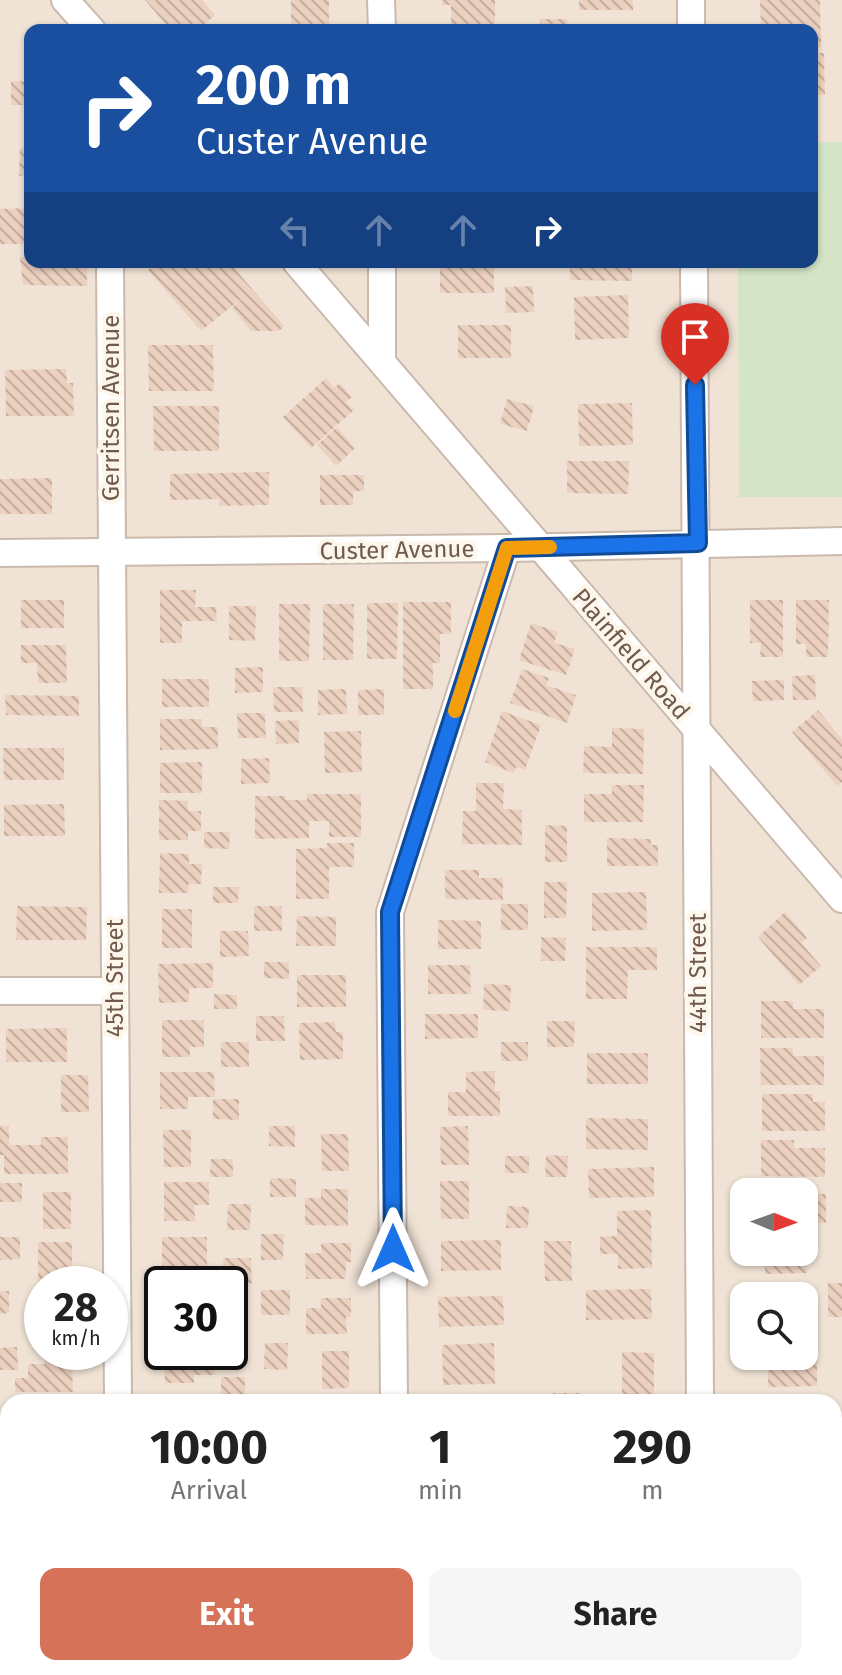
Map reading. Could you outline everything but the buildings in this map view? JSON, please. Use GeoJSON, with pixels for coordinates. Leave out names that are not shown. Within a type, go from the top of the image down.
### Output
{"type":"FeatureCollection","features":[{"type":"Feature","properties":{"kind":"street"},"geometry":{"type":"LineString","coordinates":[[65,0],[87,24]]}},
{"type":"Feature","properties":{"kind":"street"},"geometry":{"type":"LineString","coordinates":[[381,0],[382,24]]}},
{"type":"Feature","properties":{"kind":"street"},"geometry":{"type":"LineString","coordinates":[[691,0],[691,24]]}},
{"type":"Feature","properties":{"kind":"street","name":"Gerritsen Avenue"},"geometry":{"type":"LineString","coordinates":[[110,268],[111,553]]}},
{"type":"Feature","properties":{"kind":"street","name":"Plainfield Road"},"geometry":{"type":"LineString","coordinates":[[301,268],[842,899]]}},
{"type":"Feature","properties":{"kind":"street"},"geometry":{"type":"LineString","coordinates":[[382,268],[382,360]]}},
{"type":"Feature","properties":{"kind":"street","name":"44th Street"},"geometry":{"type":"LineString","coordinates":[[694,268],[698,543],[700,1394]]}},
{"type":"Feature","properties":{"kind":"street","name":"Custer Avenue"},"geometry":{"type":"LineString","coordinates":[[0,553],[539,548],[842,541]]}},
{"type":"Feature","properties":{"kind":"street"},"geometry":{"type":"LineString","coordinates":[[394,1394],[390,912],[507,548]]}},
{"type":"Feature","properties":{"kind":"street","name":"45th Street"},"geometry":{"type":"LineString","coordinates":[[111,553],[118,1394]]}},
{"type":"Feature","properties":{"kind":"street"},"geometry":{"type":"LineString","coordinates":[[0,991],[115,991]]}},
{"type":"Feature","properties":{"kind":"shaded area"},"geometry":{"type":"Polygon","coordinates":[[[0,0],[842,0],[842,1394],[0,1394],[0,0]]]}},
{"type":"Feature","properties":{"kind":"green space"},"geometry":{"type":"Polygon","coordinates":[[[818,142],[842,142],[842,497],[739,497],[738,268],[818,268],[818,142]]]}},
{"type":"Feature","properties":{"kind":"slow traffic"},"geometry":{"type":"LineString","coordinates":[[455,711],[507,548],[550,547]]}},
{"type":"Feature","properties":{"kind":"route"},"geometry":{"type":"LineString","coordinates":[[393,1249],[390,912],[507,548],[698,543],[695,385]]}}]}
